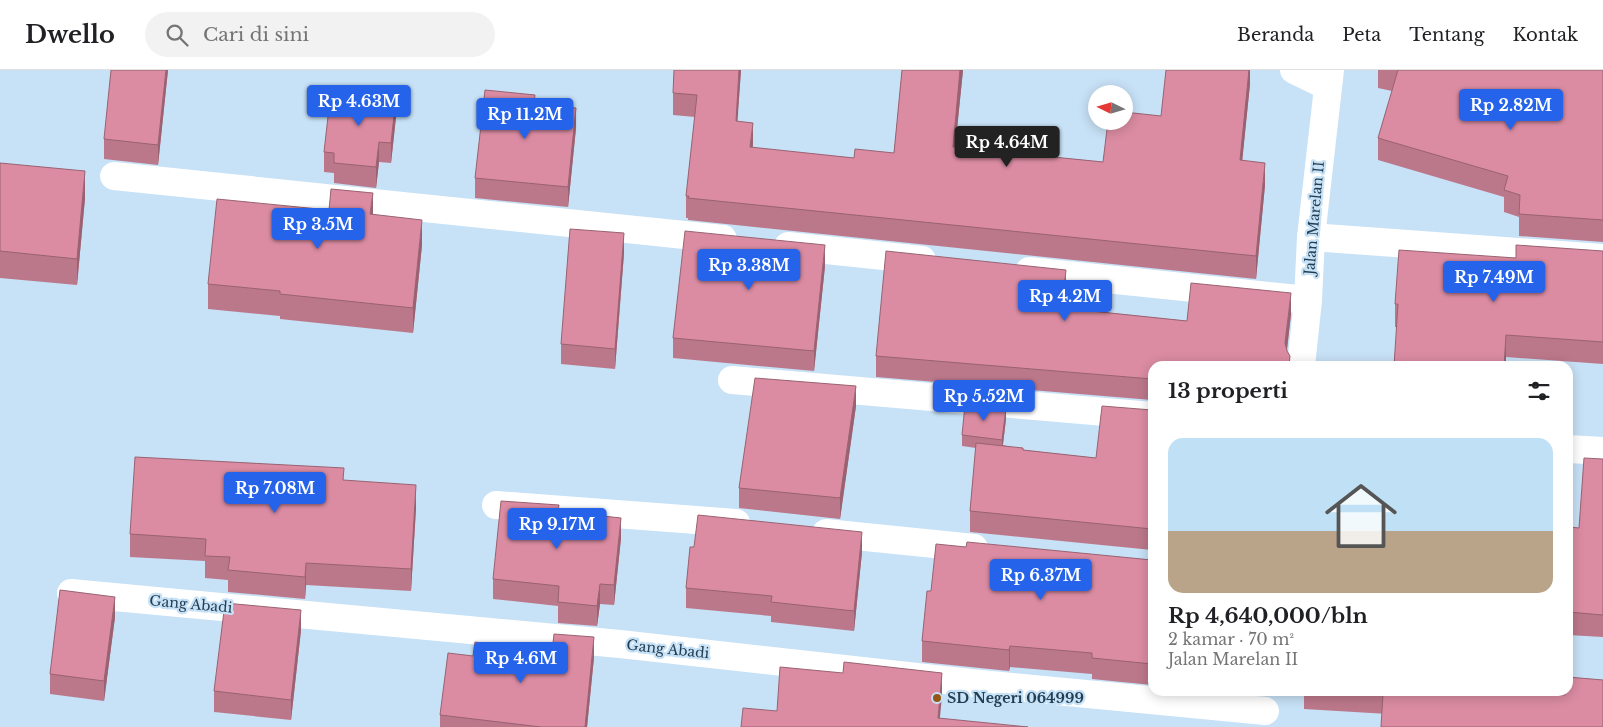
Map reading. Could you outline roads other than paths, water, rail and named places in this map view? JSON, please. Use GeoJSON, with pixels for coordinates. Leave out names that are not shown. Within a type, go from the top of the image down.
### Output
{"type":"FeatureCollection","features":[{"type":"Feature","properties":{"kind":"street"},"geometry":{"type":"LineString","coordinates":[[1294,70],[1329,78]]}},
{"type":"Feature","properties":{"kind":"street","name":"Jalan Marelan II"},"geometry":{"type":"LineString","coordinates":[[1302,361],[1308,300],[1311,237],[1329,78]]}},
{"type":"Feature","properties":{"kind":"street"},"geometry":{"type":"LineString","coordinates":[[114,176],[943,262]]}},
{"type":"Feature","properties":{"kind":"street"},"geometry":{"type":"LineString","coordinates":[[1311,237],[1603,258]]}},
{"type":"Feature","properties":{"kind":"street"},"geometry":{"type":"LineString","coordinates":[[1002,268],[1308,300]]}},
{"type":"Feature","properties":{"kind":"street"},"geometry":{"type":"LineString","coordinates":[[732,380],[1148,416]]}},
{"type":"Feature","properties":{"kind":"street"},"geometry":{"type":"LineString","coordinates":[[1573,448],[1603,451]]}},
{"type":"Feature","properties":{"kind":"street"},"geometry":{"type":"LineString","coordinates":[[496,505],[759,526]]}},
{"type":"Feature","properties":{"kind":"street"},"geometry":{"type":"LineString","coordinates":[[798,530],[995,550]]}},
{"type":"Feature","properties":{"kind":"street","name":"Gang Abadi"},"geometry":{"type":"LineString","coordinates":[[71,593],[610,643],[971,683],[1265,710]]}},
{"type":"Feature","properties":{"kind":"place","name":"SD Negeri 064999"},"geometry":{"type":"Point","coordinates":[937,698]}}]}
